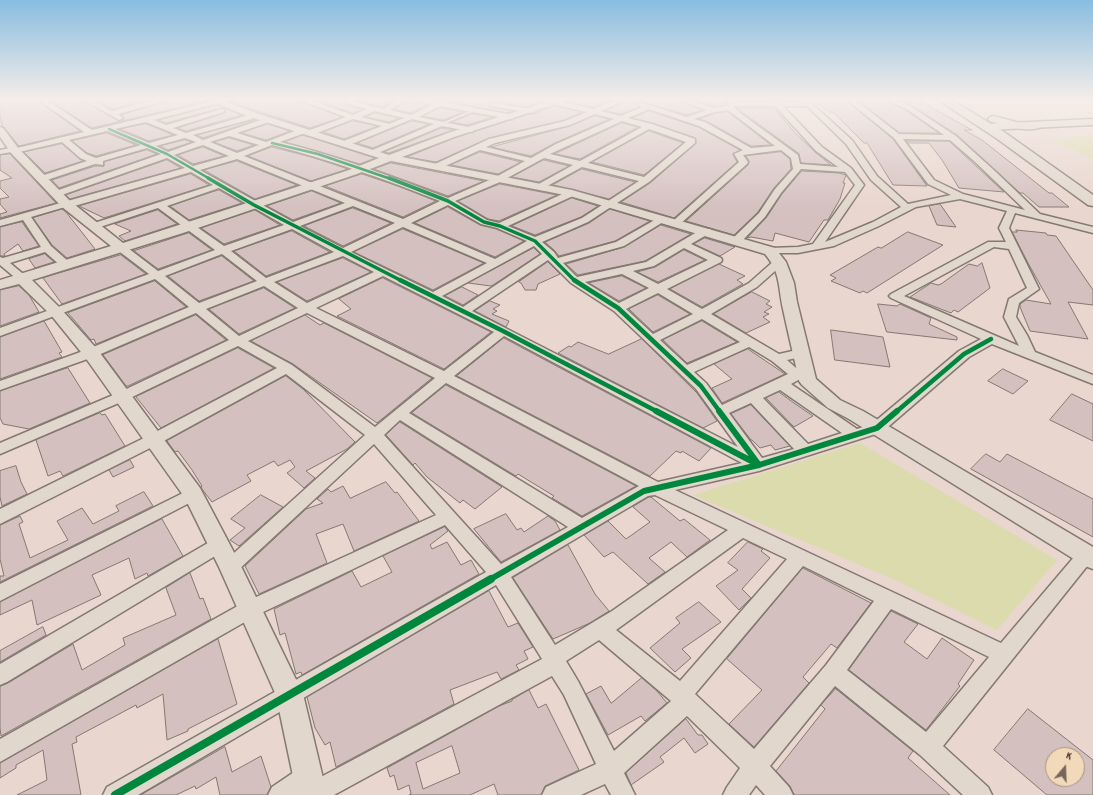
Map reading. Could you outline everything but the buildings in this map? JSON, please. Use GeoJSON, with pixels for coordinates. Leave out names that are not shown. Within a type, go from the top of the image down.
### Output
{"type":"FeatureCollection","features":[{"type":"Feature","properties":{"kind":"highway"},"geometry":{"type":"LineString","coordinates":[[1022,136],[1093,202]]}},
{"type":"Feature","properties":{"kind":"street"},"geometry":{"type":"LineString","coordinates":[[4,136],[41,179],[67,205],[157,275],[238,341],[287,368],[374,434],[500,575],[571,688],[623,795]]}},
{"type":"Feature","properties":{"kind":"street"},"geometry":{"type":"LineString","coordinates":[[0,152],[79,136]]}},
{"type":"Feature","properties":{"kind":"street"},"geometry":{"type":"LineString","coordinates":[[124,136],[166,154],[342,252],[503,331],[760,465]]}},
{"type":"Feature","properties":{"kind":"street"},"geometry":{"type":"LineString","coordinates":[[41,179],[96,161],[183,136]]}},
{"type":"Feature","properties":{"kind":"street"},"geometry":{"type":"LineString","coordinates":[[190,136],[496,263]]}},
{"type":"Feature","properties":{"kind":"street"},"geometry":{"type":"LineString","coordinates":[[56,194],[166,154],[221,136]]}},
{"type":"Feature","properties":{"kind":"street"},"geometry":{"type":"LineString","coordinates":[[241,136],[318,154],[362,168],[448,201],[484,222],[500,226],[535,241],[575,281],[618,308],[686,371],[701,386],[721,411],[760,465]]}},
{"type":"Feature","properties":{"kind":"street"},"geometry":{"type":"LineString","coordinates":[[2,221],[67,205],[141,184],[237,156],[294,136]]}},
{"type":"Feature","properties":{"kind":"street"},"geometry":{"type":"LineString","coordinates":[[326,136],[335,138],[389,158],[497,180],[572,193],[609,205],[736,240],[775,256],[830,244],[876,224],[913,205],[960,196]]}},
{"type":"Feature","properties":{"kind":"street"},"geometry":{"type":"LineString","coordinates":[[335,138],[344,136]]}},
{"type":"Feature","properties":{"kind":"street"},"geometry":{"type":"LineString","coordinates":[[373,153],[413,136]]}},
{"type":"Feature","properties":{"kind":"street"},"geometry":{"type":"LineString","coordinates":[[0,285],[188,227],[362,168],[448,136]]}},
{"type":"Feature","properties":{"kind":"street"},"geometry":{"type":"LineString","coordinates":[[436,167],[492,141],[511,136]]}},
{"type":"Feature","properties":{"kind":"street"},"geometry":{"type":"LineString","coordinates":[[0,386],[91,353],[197,308],[342,252],[403,224],[448,201],[497,180],[533,160],[583,136]]}},
{"type":"Feature","properties":{"kind":"street"},"geometry":{"type":"LineString","coordinates":[[540,187],[631,136]]}},
{"type":"Feature","properties":{"kind":"street"},"geometry":{"type":"LineString","coordinates":[[434,296],[535,241],[585,220],[646,180],[695,136]]}},
{"type":"Feature","properties":{"kind":"street"},"geometry":{"type":"LineString","coordinates":[[725,136],[750,151]]}},
{"type":"Feature","properties":{"kind":"street"},"geometry":{"type":"LineString","coordinates":[[736,240],[762,214],[778,191],[797,169],[795,158],[783,147],[767,136]]}},
{"type":"Feature","properties":{"kind":"street"},"geometry":{"type":"LineString","coordinates":[[807,136],[819,149],[848,170],[860,185],[847,201],[836,221],[816,247]]}},
{"type":"Feature","properties":{"kind":"street"},"geometry":{"type":"LineString","coordinates":[[843,136],[849,142],[874,178],[907,208]]}},
{"type":"Feature","properties":{"kind":"street"},"geometry":{"type":"LineString","coordinates":[[897,136],[931,182],[960,196],[1093,230]]}},
{"type":"Feature","properties":{"kind":"street"},"geometry":{"type":"LineString","coordinates":[[900,136],[953,138]]}},
{"type":"Feature","properties":{"kind":"street"},"geometry":{"type":"LineString","coordinates":[[950,136],[982,162],[1038,217]]}},
{"type":"Feature","properties":{"kind":"street"},"geometry":{"type":"LineString","coordinates":[[64,140],[83,156],[120,172],[141,184]]}},
{"type":"Feature","properties":{"kind":"street"},"geometry":{"type":"LineString","coordinates":[[479,147],[533,160]]}},
{"type":"Feature","properties":{"kind":"street"},"geometry":{"type":"LineString","coordinates":[[463,312],[552,258],[620,244],[670,221],[744,162],[738,154],[783,147]]}},
{"type":"Feature","properties":{"kind":"street"},"geometry":{"type":"LineString","coordinates":[[543,155],[646,180]]}},
{"type":"Feature","properties":{"kind":"street"},"geometry":{"type":"LineString","coordinates":[[796,166],[848,170]]}},
{"type":"Feature","properties":{"kind":"street"},"geometry":{"type":"LineString","coordinates":[[94,226],[221,185]]}},
{"type":"Feature","properties":{"kind":"street"},"geometry":{"type":"LineString","coordinates":[[500,226],[572,193]]}},
{"type":"Feature","properties":{"kind":"street"},"geometry":{"type":"LineString","coordinates":[[0,332],[294,226],[353,203]]}},
{"type":"Feature","properties":{"kind":"street"},"geometry":{"type":"LineString","coordinates":[[160,205],[265,282],[307,308],[445,377],[658,489],[1004,654]]}},
{"type":"Feature","properties":{"kind":"street"},"geometry":{"type":"LineString","coordinates":[[1012,210],[1004,228],[1033,289],[1013,301],[1010,317],[1021,335],[1029,354]]}},
{"type":"Feature","properties":{"kind":"street"},"geometry":{"type":"LineString","coordinates":[[25,216],[47,248],[65,264]]}},
{"type":"Feature","properties":{"kind":"street"},"geometry":{"type":"LineString","coordinates":[[575,281],[625,271],[650,264],[685,245],[706,231]]}},
{"type":"Feature","properties":{"kind":"street"},"geometry":{"type":"LineString","coordinates":[[1012,246],[992,244],[895,296],[991,339],[1090,375]]}},
{"type":"Feature","properties":{"kind":"street"},"geometry":{"type":"LineString","coordinates":[[618,308],[716,260],[685,245]]}},
{"type":"Feature","properties":{"kind":"street"},"geometry":{"type":"LineString","coordinates":[[1,261],[47,248]]}},
{"type":"Feature","properties":{"kind":"street"},"geometry":{"type":"LineString","coordinates":[[653,339],[703,314],[753,285],[775,256]]}},
{"type":"Feature","properties":{"kind":"street"},"geometry":{"type":"LineString","coordinates":[[775,256],[787,283],[789,302],[808,381],[834,404],[856,415],[1089,557],[1004,654],[928,747]]}},
{"type":"Feature","properties":{"kind":"street"},"geometry":{"type":"LineString","coordinates":[[1,261],[22,278],[56,312],[91,353],[155,439],[193,494],[230,567],[289,694],[310,789]]}},
{"type":"Feature","properties":{"kind":"street"},"geometry":{"type":"LineString","coordinates":[[625,271],[703,314],[777,358],[797,375],[781,384],[721,411]]}},
{"type":"Feature","properties":{"kind":"street"},"geometry":{"type":"LineString","coordinates":[[0,448],[123,396],[382,272]]}},
{"type":"Feature","properties":{"kind":"street"},"geometry":{"type":"LineString","coordinates":[[230,567],[374,434],[503,331]]}},
{"type":"Feature","properties":{"kind":"street"},"geometry":{"type":"LineString","coordinates":[[115,795],[644,491],[760,465],[877,428],[964,354],[991,339]]}},
{"type":"Feature","properties":{"kind":"street"},"geometry":{"type":"LineString","coordinates":[[686,371],[749,342]]}},
{"type":"Feature","properties":{"kind":"street"},"geometry":{"type":"LineString","coordinates":[[777,358],[801,353]]}},
{"type":"Feature","properties":{"kind":"street"},"geometry":{"type":"LineString","coordinates":[[0,517],[155,439],[287,368]]}},
{"type":"Feature","properties":{"kind":"street"},"geometry":{"type":"LineString","coordinates":[[781,384],[855,435]]}},
{"type":"Feature","properties":{"kind":"street"},"geometry":{"type":"LineString","coordinates":[[753,396],[804,450]]}},
{"type":"Feature","properties":{"kind":"street"},"geometry":{"type":"LineString","coordinates":[[399,413],[582,527]]}},
{"type":"Feature","properties":{"kind":"street"},"geometry":{"type":"LineString","coordinates":[[0,593],[193,494]]}},
{"type":"Feature","properties":{"kind":"street"},"geometry":{"type":"LineString","coordinates":[[0,751],[250,609],[447,517]]}},
{"type":"Feature","properties":{"kind":"street"},"geometry":{"type":"LineString","coordinates":[[280,795],[310,789],[553,660],[619,618],[742,529]]}},
{"type":"Feature","properties":{"kind":"street"},"geometry":{"type":"LineString","coordinates":[[0,675],[219,545]]}},
{"type":"Feature","properties":{"kind":"street"},"geometry":{"type":"LineString","coordinates":[[554,795],[610,770],[684,698],[800,557]]}},
{"type":"Feature","properties":{"kind":"street"},"geometry":{"type":"LineString","coordinates":[[735,795],[755,766],[833,672],[887,599]]}},
{"type":"Feature","properties":{"kind":"street"},"geometry":{"type":"LineString","coordinates":[[600,629],[684,698],[755,766],[780,795]]}},
{"type":"Feature","properties":{"kind":"street"},"geometry":{"type":"LineString","coordinates":[[833,672],[928,747],[980,795]]}},
{"type":"Feature","properties":{"kind":"green space"},"geometry":{"type":"Polygon","coordinates":[[[1093,136],[1093,159],[1052,140],[1093,136]]]}},
{"type":"Feature","properties":{"kind":"green space"},"geometry":{"type":"Polygon","coordinates":[[[860,443],[1057,560],[997,630],[891,578],[693,495],[860,443]]]}},
{"type":"Feature","properties":{"kind":"cycle path"},"geometry":{"type":"LineString","coordinates":[[125,136],[167,154],[254,205],[343,252],[503,331],[759,465],[701,386],[618,308],[575,281],[535,241],[500,226],[484,222],[448,201],[362,168],[318,154],[272,143]]}},
{"type":"Feature","properties":{"kind":"cycle path"},"geometry":{"type":"LineString","coordinates":[[115,795],[644,491],[759,465],[877,428],[964,354],[991,339]]}}]}
